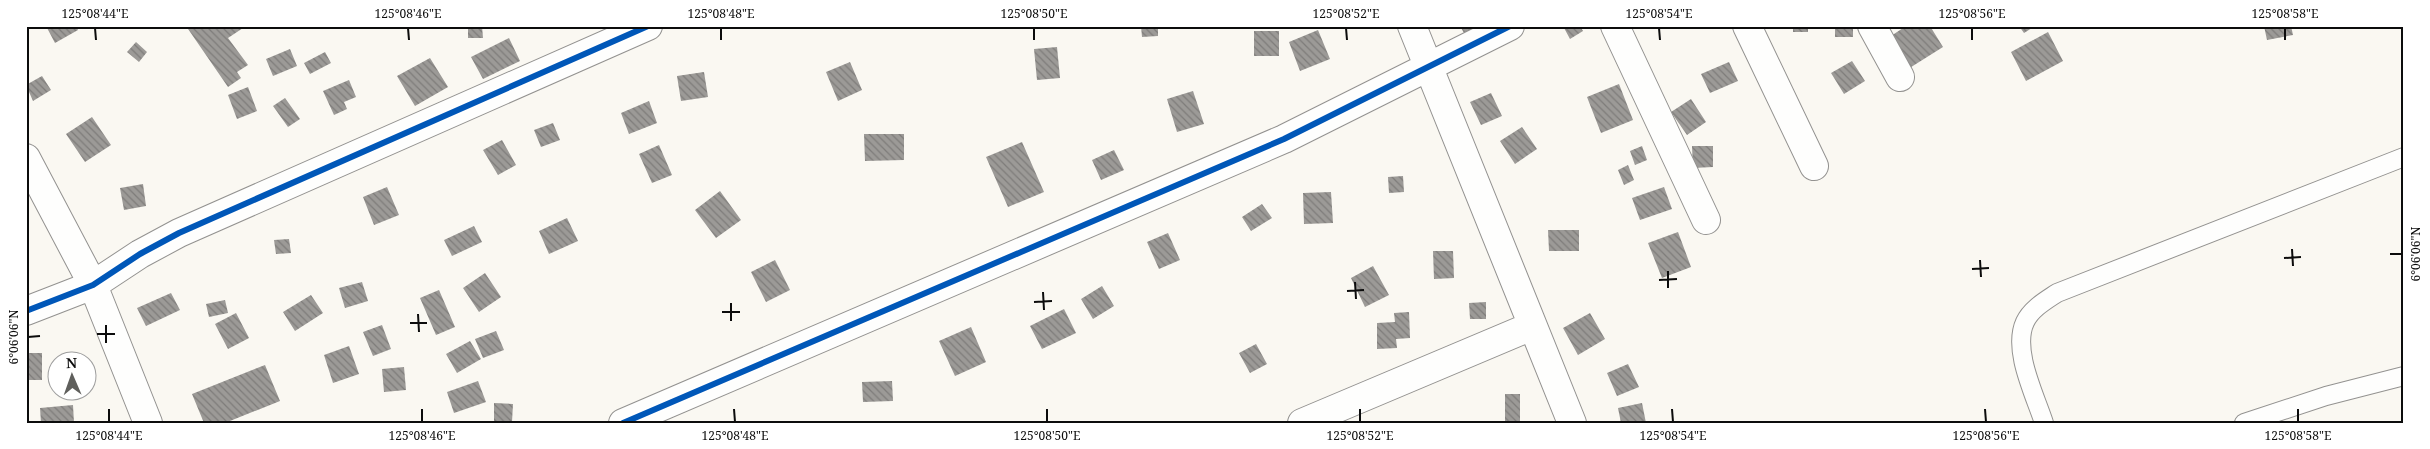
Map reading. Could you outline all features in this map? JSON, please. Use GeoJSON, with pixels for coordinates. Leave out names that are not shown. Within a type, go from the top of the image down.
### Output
{"type":"FeatureCollection","features":[{"type":"Feature","properties":{"kind":"street"},"geometry":{"type":"LineString","coordinates":[[26,311],[93,285],[140,254],[179,233],[648,26]]}},
{"type":"Feature","properties":{"kind":"street"},"geometry":{"type":"LineString","coordinates":[[1412,26],[1572,423]]}},
{"type":"Feature","properties":{"kind":"street"},"geometry":{"type":"LineString","coordinates":[[623,423],[1284,139],[1430,68],[1510,26]]}},
{"type":"Feature","properties":{"kind":"street"},"geometry":{"type":"LineString","coordinates":[[1616,26],[1706,220]]}},
{"type":"Feature","properties":{"kind":"street"},"geometry":{"type":"LineString","coordinates":[[1747,26],[1814,166]]}},
{"type":"Feature","properties":{"kind":"street"},"geometry":{"type":"LineString","coordinates":[[1872,26],[1900,77]]}},
{"type":"Feature","properties":{"kind":"street"},"geometry":{"type":"LineString","coordinates":[[26,158],[93,285],[146,422]]}},
{"type":"Feature","properties":{"kind":"street"},"geometry":{"type":"LineString","coordinates":[[1302,423],[1532,326]]}},
{"type":"Feature","properties":{"kind":"lane"},"geometry":{"type":"LineString","coordinates":[[2044,423],[2022,357],[2020,340],[2026,321],[2036,307],[2057,293],[2404,156]]}},
{"type":"Feature","properties":{"kind":"lane"},"geometry":{"type":"LineString","coordinates":[[2244,423],[2326,396],[2404,376]]}},
{"type":"Feature","properties":{"kind":"building"},"geometry":{"type":"Polygon","coordinates":[[[46,26],[76,26],[78,30],[55,43],[46,26]]]}},
{"type":"Feature","properties":{"kind":"building"},"geometry":{"type":"Polygon","coordinates":[[[186,26],[246,26],[228,38],[248,65],[237,72],[241,78],[228,87],[186,26]]]}},
{"type":"Feature","properties":{"kind":"building"},"geometry":{"type":"Polygon","coordinates":[[[468,26],[482,26],[483,38],[468,38],[468,26]]]}},
{"type":"Feature","properties":{"kind":"building"},"geometry":{"type":"Polygon","coordinates":[[[1141,26],[1158,26],[1158,36],[1142,37],[1141,26]]]}},
{"type":"Feature","properties":{"kind":"building"},"geometry":{"type":"Polygon","coordinates":[[[1460,26],[1493,26],[1468,40],[1460,26]]]}},
{"type":"Feature","properties":{"kind":"building"},"geometry":{"type":"Polygon","coordinates":[[[1563,26],[1580,26],[1583,31],[1570,39],[1563,26]]]}},
{"type":"Feature","properties":{"kind":"building"},"geometry":{"type":"Polygon","coordinates":[[[1793,26],[1808,26],[1808,32],[1793,32],[1793,26]]]}},
{"type":"Feature","properties":{"kind":"building"},"geometry":{"type":"Polygon","coordinates":[[[1835,26],[1853,26],[1853,37],[1835,37],[1835,26]]]}},
{"type":"Feature","properties":{"kind":"building"},"geometry":{"type":"Polygon","coordinates":[[[1906,26],[1930,26],[1943,47],[1908,69],[1888,38],[1906,26]]]}},
{"type":"Feature","properties":{"kind":"building"},"geometry":{"type":"Polygon","coordinates":[[[2019,26],[2035,26],[2024,33],[2019,26]]]}},
{"type":"Feature","properties":{"kind":"building"},"geometry":{"type":"Polygon","coordinates":[[[2264,26],[2291,26],[2293,35],[2267,40],[2264,26]]]}},
{"type":"Feature","properties":{"kind":"building"},"geometry":{"type":"Polygon","coordinates":[[[1318,30],[1330,59],[1300,71],[1289,42],[1318,30]]]}},
{"type":"Feature","properties":{"kind":"building"},"geometry":{"type":"Polygon","coordinates":[[[1254,31],[1279,31],[1279,56],[1254,56],[1254,31]]]}},
{"type":"Feature","properties":{"kind":"building"},"geometry":{"type":"Polygon","coordinates":[[[2048,32],[2063,61],[2026,81],[2011,52],[2048,32]]]}},
{"type":"Feature","properties":{"kind":"building"},"geometry":{"type":"Polygon","coordinates":[[[509,38],[520,61],[483,79],[471,57],[509,38]]]}},
{"type":"Feature","properties":{"kind":"building"},"geometry":{"type":"Polygon","coordinates":[[[136,42],[147,52],[139,62],[127,52],[136,42]]]}},
{"type":"Feature","properties":{"kind":"building"},"geometry":{"type":"Polygon","coordinates":[[[1057,47],[1060,78],[1037,80],[1034,49],[1057,47]]]}},
{"type":"Feature","properties":{"kind":"building"},"geometry":{"type":"Polygon","coordinates":[[[290,49],[297,66],[273,76],[266,59],[290,49]]]}},
{"type":"Feature","properties":{"kind":"building"},"geometry":{"type":"Polygon","coordinates":[[[325,52],[331,63],[310,74],[304,63],[325,52]]]}},
{"type":"Feature","properties":{"kind":"building"},"geometry":{"type":"Polygon","coordinates":[[[430,58],[448,87],[415,106],[397,76],[430,58]]]}},
{"type":"Feature","properties":{"kind":"building"},"geometry":{"type":"Polygon","coordinates":[[[1852,61],[1865,81],[1844,94],[1831,73],[1852,61]]]}},
{"type":"Feature","properties":{"kind":"building"},"geometry":{"type":"Polygon","coordinates":[[[850,62],[862,90],[838,101],[826,72],[850,62]]]}},
{"type":"Feature","properties":{"kind":"building"},"geometry":{"type":"Polygon","coordinates":[[[1729,62],[1738,81],[1710,93],[1701,74],[1729,62]]]}},
{"type":"Feature","properties":{"kind":"building"},"geometry":{"type":"Polygon","coordinates":[[[704,72],[708,97],[681,101],[677,76],[704,72]]]}},
{"type":"Feature","properties":{"kind":"building"},"geometry":{"type":"Polygon","coordinates":[[[42,76],[51,90],[33,101],[26,85],[42,76]]]}},
{"type":"Feature","properties":{"kind":"building"},"geometry":{"type":"Polygon","coordinates":[[[349,80],[356,97],[344,102],[347,109],[334,115],[323,91],[349,80]]]}},
{"type":"Feature","properties":{"kind":"building"},"geometry":{"type":"Polygon","coordinates":[[[1619,84],[1633,120],[1601,133],[1587,97],[1619,84]]]}},
{"type":"Feature","properties":{"kind":"building"},"geometry":{"type":"Polygon","coordinates":[[[248,87],[257,111],[237,119],[228,95],[248,87]]]}},
{"type":"Feature","properties":{"kind":"building"},"geometry":{"type":"Polygon","coordinates":[[[1193,91],[1204,124],[1177,132],[1167,99],[1193,91]]]}},
{"type":"Feature","properties":{"kind":"building"},"geometry":{"type":"Polygon","coordinates":[[[1491,93],[1502,116],[1481,125],[1470,102],[1491,93]]]}},
{"type":"Feature","properties":{"kind":"building"},"geometry":{"type":"Polygon","coordinates":[[[285,98],[300,119],[288,127],[273,106],[285,98]]]}},
{"type":"Feature","properties":{"kind":"building"},"geometry":{"type":"Polygon","coordinates":[[[1691,99],[1706,122],[1687,135],[1671,112],[1691,99]]]}},
{"type":"Feature","properties":{"kind":"building"},"geometry":{"type":"Polygon","coordinates":[[[649,101],[657,123],[629,134],[621,113],[649,101]]]}},
{"type":"Feature","properties":{"kind":"building"},"geometry":{"type":"Polygon","coordinates":[[[92,117],[111,145],[85,162],[66,134],[92,117]]]}},
{"type":"Feature","properties":{"kind":"building"},"geometry":{"type":"Polygon","coordinates":[[[553,123],[560,140],[541,147],[534,130],[553,123]]]}},
{"type":"Feature","properties":{"kind":"building"},"geometry":{"type":"Polygon","coordinates":[[[1522,127],[1537,149],[1515,164],[1500,141],[1522,127]]]}},
{"type":"Feature","properties":{"kind":"building"},"geometry":{"type":"Polygon","coordinates":[[[864,134],[904,134],[904,160],[865,161],[864,134]]]}},
{"type":"Feature","properties":{"kind":"building"},"geometry":{"type":"Polygon","coordinates":[[[502,140],[516,165],[498,175],[483,150],[502,140]]]}},
{"type":"Feature","properties":{"kind":"building"},"geometry":{"type":"Polygon","coordinates":[[[1022,142],[1044,192],[1008,207],[986,157],[1022,142]]]}},
{"type":"Feature","properties":{"kind":"building"},"geometry":{"type":"Polygon","coordinates":[[[659,145],[672,175],[652,183],[639,154],[659,145]]]}},
{"type":"Feature","properties":{"kind":"building"},"geometry":{"type":"Polygon","coordinates":[[[1642,146],[1647,160],[1635,165],[1630,151],[1642,146]]]}},
{"type":"Feature","properties":{"kind":"building"},"geometry":{"type":"Polygon","coordinates":[[[1692,146],[1713,146],[1713,167],[1693,168],[1692,146]]]}},
{"type":"Feature","properties":{"kind":"building"},"geometry":{"type":"Polygon","coordinates":[[[1114,150],[1124,170],[1101,180],[1092,160],[1114,150]]]}},
{"type":"Feature","properties":{"kind":"building"},"geometry":{"type":"Polygon","coordinates":[[[1628,165],[1634,180],[1624,185],[1618,170],[1628,165]]]}},
{"type":"Feature","properties":{"kind":"building"},"geometry":{"type":"Polygon","coordinates":[[[1403,176],[1404,192],[1389,193],[1388,177],[1403,176]]]}},
{"type":"Feature","properties":{"kind":"building"},"geometry":{"type":"Polygon","coordinates":[[[143,184],[146,206],[124,210],[120,188],[143,184]]]}},
{"type":"Feature","properties":{"kind":"building"},"geometry":{"type":"Polygon","coordinates":[[[387,187],[399,215],[374,225],[363,197],[387,187]]]}},
{"type":"Feature","properties":{"kind":"building"},"geometry":{"type":"Polygon","coordinates":[[[1664,187],[1672,209],[1640,220],[1632,198],[1664,187]]]}},
{"type":"Feature","properties":{"kind":"building"},"geometry":{"type":"Polygon","coordinates":[[[720,191],[741,220],[716,238],[695,210],[720,191]]]}},
{"type":"Feature","properties":{"kind":"building"},"geometry":{"type":"Polygon","coordinates":[[[1331,192],[1333,223],[1304,224],[1303,193],[1331,192]]]}},
{"type":"Feature","properties":{"kind":"building"},"geometry":{"type":"Polygon","coordinates":[[[1262,204],[1272,218],[1251,231],[1242,217],[1262,204]]]}},
{"type":"Feature","properties":{"kind":"building"},"geometry":{"type":"Polygon","coordinates":[[[567,218],[578,241],[549,254],[539,231],[567,218]]]}},
{"type":"Feature","properties":{"kind":"building"},"geometry":{"type":"Polygon","coordinates":[[[474,226],[482,242],[452,256],[444,240],[474,226]]]}},
{"type":"Feature","properties":{"kind":"building"},"geometry":{"type":"Polygon","coordinates":[[[1548,230],[1579,230],[1579,251],[1549,251],[1548,230]]]}},
{"type":"Feature","properties":{"kind":"building"},"geometry":{"type":"Polygon","coordinates":[[[1678,232],[1691,267],[1662,278],[1648,243],[1678,232]]]}},
{"type":"Feature","properties":{"kind":"building"},"geometry":{"type":"Polygon","coordinates":[[[1168,233],[1180,260],[1159,269],[1147,242],[1168,233]]]}},
{"type":"Feature","properties":{"kind":"building"},"geometry":{"type":"Polygon","coordinates":[[[289,239],[291,253],[276,254],[274,240],[289,239]]]}},
{"type":"Feature","properties":{"kind":"building"},"geometry":{"type":"Polygon","coordinates":[[[1433,251],[1453,251],[1454,278],[1434,279],[1433,251]]]}},
{"type":"Feature","properties":{"kind":"building"},"geometry":{"type":"Polygon","coordinates":[[[775,260],[790,290],[766,302],[751,272],[775,260]]]}},
{"type":"Feature","properties":{"kind":"building"},"geometry":{"type":"Polygon","coordinates":[[[1373,266],[1389,295],[1365,307],[1351,278],[1373,266]]]}},
{"type":"Feature","properties":{"kind":"building"},"geometry":{"type":"Polygon","coordinates":[[[485,273],[501,297],[479,312],[463,288],[485,273]]]}},
{"type":"Feature","properties":{"kind":"building"},"geometry":{"type":"Polygon","coordinates":[[[362,282],[368,301],[345,308],[339,288],[362,282]]]}},
{"type":"Feature","properties":{"kind":"building"},"geometry":{"type":"Polygon","coordinates":[[[1102,286],[1114,306],[1093,319],[1081,299],[1102,286]]]}},
{"type":"Feature","properties":{"kind":"building"},"geometry":{"type":"Polygon","coordinates":[[[439,290],[455,327],[436,335],[420,298],[439,290]]]}},
{"type":"Feature","properties":{"kind":"building"},"geometry":{"type":"Polygon","coordinates":[[[171,293],[180,310],[146,326],[137,308],[171,293]]]}},
{"type":"Feature","properties":{"kind":"building"},"geometry":{"type":"Polygon","coordinates":[[[311,295],[323,313],[295,331],[283,312],[311,295]]]}},
{"type":"Feature","properties":{"kind":"building"},"geometry":{"type":"Polygon","coordinates":[[[225,300],[228,313],[209,317],[206,304],[225,300]]]}},
{"type":"Feature","properties":{"kind":"building"},"geometry":{"type":"Polygon","coordinates":[[[1486,302],[1486,319],[1470,319],[1469,303],[1486,302]]]}},
{"type":"Feature","properties":{"kind":"building"},"geometry":{"type":"Polygon","coordinates":[[[1064,309],[1076,333],[1042,349],[1030,326],[1064,309]]]}},
{"type":"Feature","properties":{"kind":"building"},"geometry":{"type":"Polygon","coordinates":[[[1409,312],[1410,338],[1396,339],[1397,348],[1377,349],[1377,323],[1395,322],[1394,313],[1409,312]]]}},
{"type":"Feature","properties":{"kind":"building"},"geometry":{"type":"Polygon","coordinates":[[[236,313],[249,338],[228,349],[215,324],[236,313]]]}},
{"type":"Feature","properties":{"kind":"building"},"geometry":{"type":"Polygon","coordinates":[[[1590,313],[1605,339],[1578,355],[1563,328],[1590,313]]]}},
{"type":"Feature","properties":{"kind":"building"},"geometry":{"type":"Polygon","coordinates":[[[382,325],[391,349],[373,356],[363,332],[382,325]]]}},
{"type":"Feature","properties":{"kind":"building"},"geometry":{"type":"Polygon","coordinates":[[[971,327],[986,362],[955,376],[939,341],[971,327]]]}},
{"type":"Feature","properties":{"kind":"building"},"geometry":{"type":"Polygon","coordinates":[[[496,331],[504,350],[483,358],[475,339],[496,331]]]}},
{"type":"Feature","properties":{"kind":"building"},"geometry":{"type":"Polygon","coordinates":[[[470,341],[481,359],[457,373],[446,354],[470,341]]]}},
{"type":"Feature","properties":{"kind":"building"},"geometry":{"type":"Polygon","coordinates":[[[1256,344],[1267,364],[1250,373],[1239,353],[1256,344]]]}},
{"type":"Feature","properties":{"kind":"building"},"geometry":{"type":"Polygon","coordinates":[[[349,346],[359,374],[333,383],[324,355],[349,346]]]}},
{"type":"Feature","properties":{"kind":"building"},"geometry":{"type":"Polygon","coordinates":[[[26,353],[42,353],[42,380],[26,380],[26,353]]]}},
{"type":"Feature","properties":{"kind":"building"},"geometry":{"type":"Polygon","coordinates":[[[1628,364],[1639,387],[1617,396],[1607,373],[1628,364]]]}},
{"type":"Feature","properties":{"kind":"building"},"geometry":{"type":"Polygon","coordinates":[[[265,365],[280,401],[225,423],[204,423],[192,394],[265,365]]]}},
{"type":"Feature","properties":{"kind":"building"},"geometry":{"type":"Polygon","coordinates":[[[404,367],[406,390],[384,392],[382,369],[404,367]]]}},
{"type":"Feature","properties":{"kind":"building"},"geometry":{"type":"Polygon","coordinates":[[[478,381],[486,402],[454,413],[447,392],[478,381]]]}},
{"type":"Feature","properties":{"kind":"building"},"geometry":{"type":"Polygon","coordinates":[[[892,381],[893,401],[863,402],[862,382],[892,381]]]}},
{"type":"Feature","properties":{"kind":"building"},"geometry":{"type":"Polygon","coordinates":[[[1505,394],[1520,394],[1520,423],[1505,423],[1505,394]]]}},
{"type":"Feature","properties":{"kind":"building"},"geometry":{"type":"Polygon","coordinates":[[[494,403],[513,404],[512,422],[494,421],[494,403]]]}},
{"type":"Feature","properties":{"kind":"building"},"geometry":{"type":"Polygon","coordinates":[[[1642,403],[1646,423],[1621,423],[1618,408],[1642,403]]]}},
{"type":"Feature","properties":{"kind":"building"},"geometry":{"type":"Polygon","coordinates":[[[73,405],[74,423],[41,423],[40,408],[73,405]]]}},
{"type":"Feature","properties":{"kind":"cycle path"},"geometry":{"type":"LineString","coordinates":[[26,311],[93,285],[140,254],[179,233],[648,26]]}},
{"type":"Feature","properties":{"kind":"cycle path"},"geometry":{"type":"LineString","coordinates":[[623,423],[1284,139],[1510,26]]}}]}
